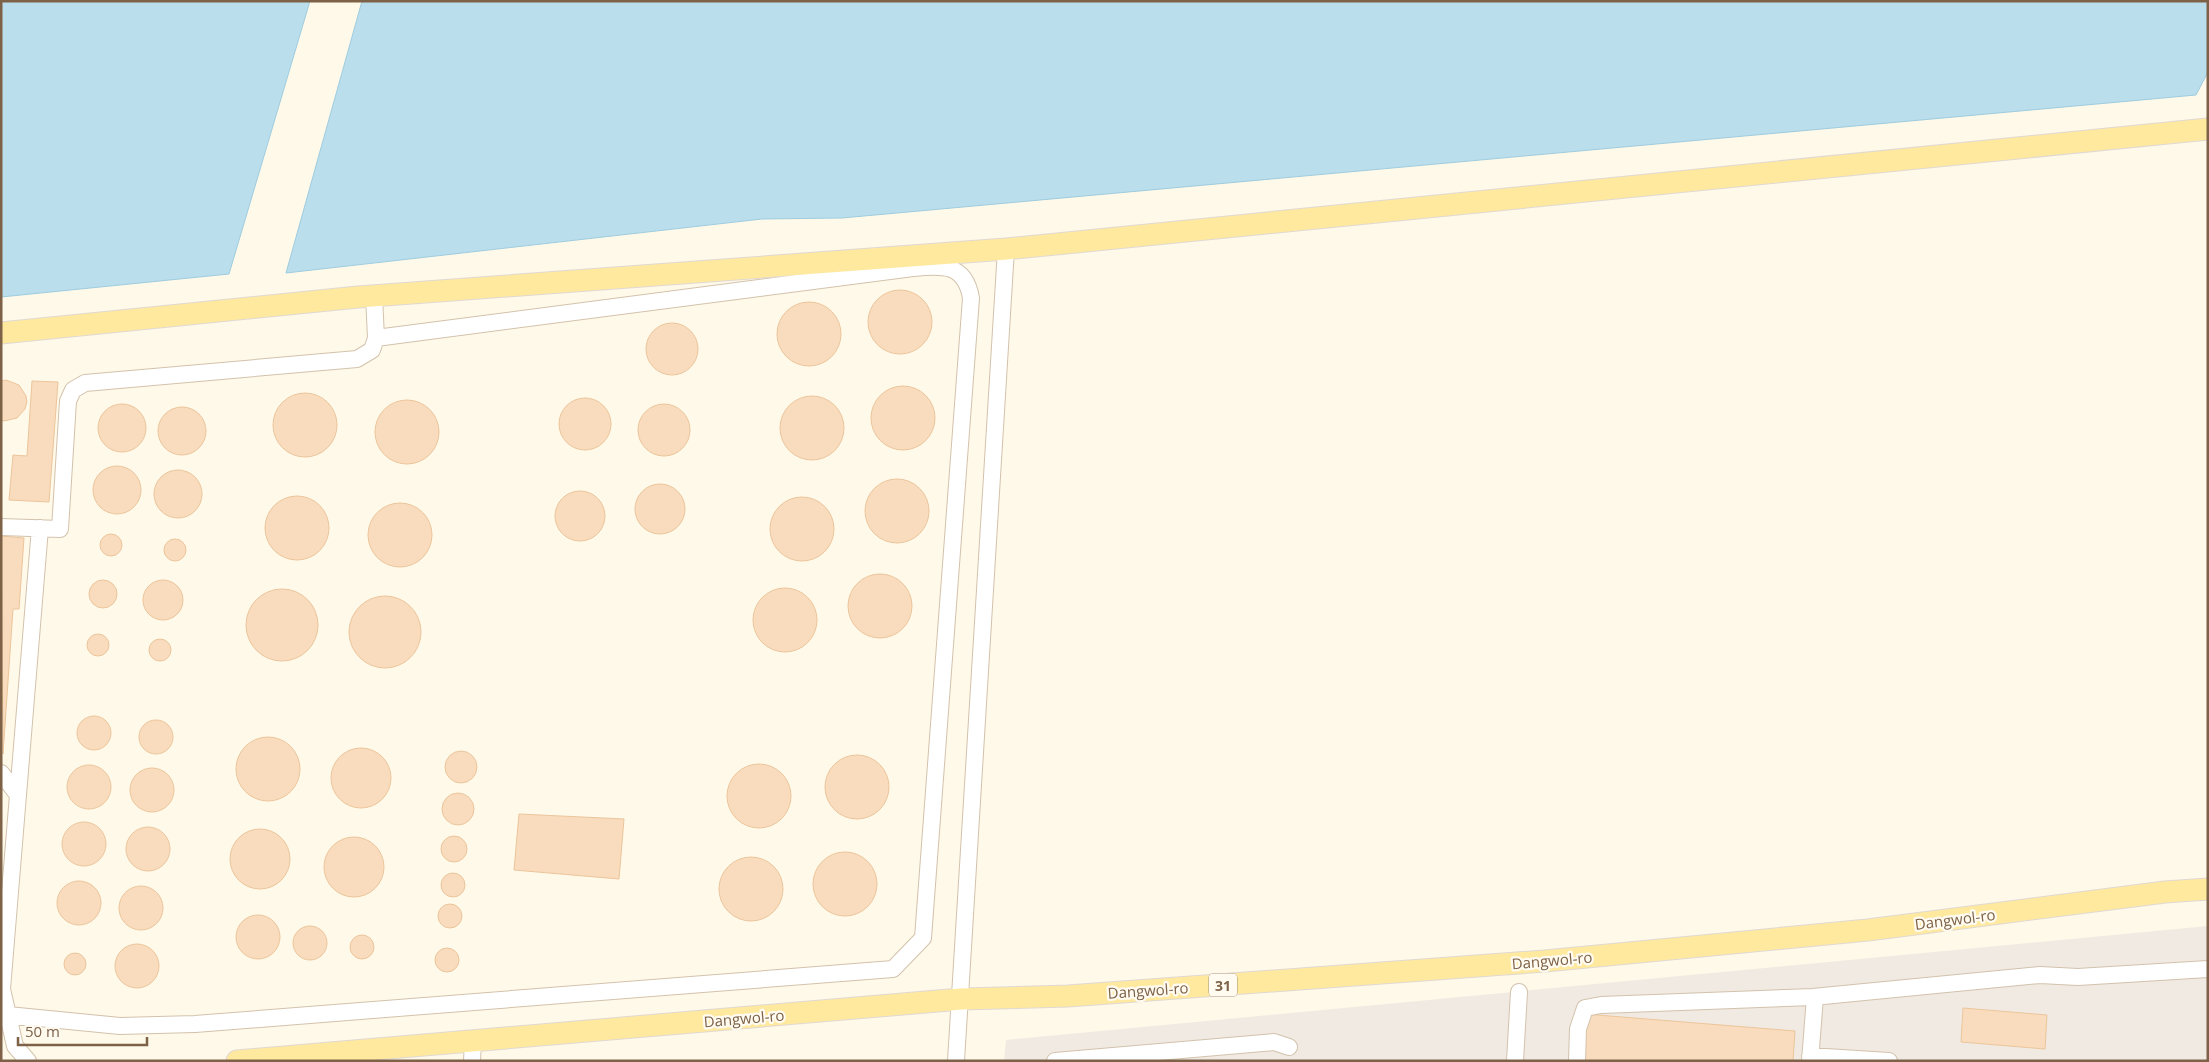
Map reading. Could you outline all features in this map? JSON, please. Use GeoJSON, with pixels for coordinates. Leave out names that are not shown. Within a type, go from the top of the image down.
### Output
{"type":"FeatureCollection","features":[{"type":"Feature","properties":{"kind":"main road"},"geometry":{"type":"LineString","coordinates":[[1,333],[374,296],[1006,249],[2208,129]]}},
{"type":"Feature","properties":{"kind":"main road","name":"Dangwol-ro"},"geometry":{"type":"LineString","coordinates":[[237,1061],[473,1051],[961,999],[1068,996],[1545,961],[1868,930],[2165,892],[2208,889]]}},
{"type":"Feature","properties":{"kind":"street"},"geometry":{"type":"LineString","coordinates":[[956,1061],[1006,249]]}},
{"type":"Feature","properties":{"kind":"street"},"geometry":{"type":"LineString","coordinates":[[8,1015],[120,1026],[195,1024],[893,969],[923,938],[971,298],[969,283],[958,271],[938,266],[913,268],[376,338]]}},
{"type":"Feature","properties":{"kind":"street"},"geometry":{"type":"LineString","coordinates":[[1,527],[60,530],[68,402],[73,390],[86,383],[357,359],[372,350],[376,338],[374,296]]}},
{"type":"Feature","properties":{"kind":"street"},"geometry":{"type":"LineString","coordinates":[[28,1061],[15,1046],[2,990],[40,528]]}},
{"type":"Feature","properties":{"kind":"street"},"geometry":{"type":"LineString","coordinates":[[1,773],[18,795]]}},
{"type":"Feature","properties":{"kind":"street"},"geometry":{"type":"LineString","coordinates":[[1577,1061],[1578,1029],[1585,1008],[1601,1005],[1815,997],[2040,975],[2078,977],[2208,969]]}},
{"type":"Feature","properties":{"kind":"street"},"geometry":{"type":"LineString","coordinates":[[1514,1061],[1519,992]]}},
{"type":"Feature","properties":{"kind":"street"},"geometry":{"type":"LineString","coordinates":[[1815,997],[1810,1058],[1889,1061]]}},
{"type":"Feature","properties":{"kind":"street"},"geometry":{"type":"LineString","coordinates":[[1055,1061],[1274,1042],[1289,1047]]}},
{"type":"Feature","properties":{"kind":"shaded area"},"geometry":{"type":"Polygon","coordinates":[[[2208,926],[2208,1061],[1004,1061],[1006,1040],[2208,926]]]}},
{"type":"Feature","properties":{"kind":"water"},"geometry":{"type":"Polygon","coordinates":[[[1,1],[310,1],[229,274],[1,297],[1,1]]]}},
{"type":"Feature","properties":{"kind":"water"},"geometry":{"type":"Polygon","coordinates":[[[362,1],[2208,1],[2208,72],[2196,95],[842,218],[762,219],[286,273],[362,1]]]}},
{"type":"Feature","properties":{"kind":"building"},"geometry":{"type":"Polygon","coordinates":[[[900,290],[912,292],[923,299],[930,310],[932,322],[930,334],[923,345],[912,352],[900,354],[888,352],[877,345],[870,334],[868,322],[870,310],[877,299],[888,292],[900,290]]]}},
{"type":"Feature","properties":{"kind":"building"},"geometry":{"type":"Polygon","coordinates":[[[809,302],[821,304],[832,311],[839,322],[841,334],[839,346],[832,357],[821,364],[809,366],[797,364],[786,357],[779,346],[777,334],[779,322],[786,311],[797,304],[809,302]]]}},
{"type":"Feature","properties":{"kind":"building"},"geometry":{"type":"Polygon","coordinates":[[[672,323],[682,325],[690,331],[696,339],[698,349],[696,359],[690,367],[682,373],[672,375],[662,373],[654,367],[648,359],[646,349],[648,339],[654,331],[662,325],[672,323]]]}},
{"type":"Feature","properties":{"kind":"building"},"geometry":{"type":"Polygon","coordinates":[[[6,380],[19,385],[26,396],[27,402],[25,409],[17,418],[4,421],[1,420],[1,381],[6,380]]]}},
{"type":"Feature","properties":{"kind":"building"},"geometry":{"type":"Polygon","coordinates":[[[32,381],[58,382],[49,502],[9,500],[13,455],[27,456],[32,381]]]}},
{"type":"Feature","properties":{"kind":"building"},"geometry":{"type":"Polygon","coordinates":[[[897,386],[909,386],[926,395],[933,406],[935,418],[933,430],[926,441],[909,450],[897,450],[885,445],[876,436],[871,424],[871,412],[876,400],[885,391],[897,386]]]}},
{"type":"Feature","properties":{"kind":"building"},"geometry":{"type":"Polygon","coordinates":[[[299,393],[311,393],[328,402],[335,413],[337,425],[335,437],[328,448],[311,457],[299,457],[287,452],[278,443],[273,431],[273,419],[278,407],[287,398],[299,393]]]}},
{"type":"Feature","properties":{"kind":"building"},"geometry":{"type":"Polygon","coordinates":[[[812,396],[824,398],[835,405],[842,416],[844,428],[842,440],[835,451],[824,458],[812,460],[800,458],[789,451],[782,440],[780,428],[782,416],[789,405],[800,398],[812,396]]]}},
{"type":"Feature","properties":{"kind":"building"},"geometry":{"type":"Polygon","coordinates":[[[585,398],[595,400],[603,406],[609,414],[611,424],[609,434],[603,442],[595,448],[585,450],[575,448],[567,442],[561,434],[559,424],[561,414],[567,406],[575,400],[585,398]]]}},
{"type":"Feature","properties":{"kind":"building"},"geometry":{"type":"Polygon","coordinates":[[[401,400],[413,400],[430,409],[437,420],[439,432],[437,444],[430,455],[413,464],[401,464],[389,459],[380,450],[375,438],[375,426],[380,414],[389,405],[401,400]]]}},
{"type":"Feature","properties":{"kind":"building"},"geometry":{"type":"Polygon","coordinates":[[[117,404],[127,404],[139,411],[146,423],[146,433],[139,445],[127,452],[117,452],[109,448],[102,441],[98,433],[98,423],[102,415],[109,408],[117,404]]]}},
{"type":"Feature","properties":{"kind":"building"},"geometry":{"type":"Polygon","coordinates":[[[664,404],[674,406],[682,412],[688,420],[690,430],[688,440],[682,448],[674,454],[664,456],[654,454],[646,448],[640,440],[638,430],[640,420],[646,412],[654,406],[664,404]]]}},
{"type":"Feature","properties":{"kind":"building"},"geometry":{"type":"Polygon","coordinates":[[[177,407],[187,407],[199,414],[206,426],[206,436],[199,448],[187,455],[177,455],[169,451],[162,444],[158,436],[158,426],[162,418],[169,411],[177,407]]]}},
{"type":"Feature","properties":{"kind":"building"},"geometry":{"type":"Polygon","coordinates":[[[112,466],[122,466],[134,473],[141,485],[141,495],[134,507],[122,514],[112,514],[104,510],[97,503],[93,495],[93,485],[97,477],[104,470],[112,466]]]}},
{"type":"Feature","properties":{"kind":"building"},"geometry":{"type":"Polygon","coordinates":[[[173,470],[183,470],[195,477],[202,489],[202,499],[195,511],[183,518],[173,518],[165,514],[158,507],[154,499],[154,489],[158,481],[165,474],[173,470]]]}},
{"type":"Feature","properties":{"kind":"building"},"geometry":{"type":"Polygon","coordinates":[[[897,479],[909,481],[920,488],[927,499],[929,511],[927,523],[920,534],[909,541],[897,543],[885,541],[874,534],[867,523],[865,511],[867,499],[874,488],[885,481],[897,479]]]}},
{"type":"Feature","properties":{"kind":"building"},"geometry":{"type":"Polygon","coordinates":[[[665,484],[678,491],[684,499],[684,519],[678,527],[670,533],[655,534],[642,527],[636,519],[635,504],[642,491],[650,485],[665,484]]]}},
{"type":"Feature","properties":{"kind":"building"},"geometry":{"type":"Polygon","coordinates":[[[585,491],[598,498],[604,506],[604,526],[598,534],[590,540],[575,541],[562,534],[556,526],[555,511],[562,498],[570,492],[585,491]]]}},
{"type":"Feature","properties":{"kind":"building"},"geometry":{"type":"Polygon","coordinates":[[[291,496],[303,496],[320,505],[327,516],[329,528],[327,540],[320,551],[303,560],[291,560],[279,555],[270,546],[265,534],[265,522],[270,510],[279,501],[291,496]]]}},
{"type":"Feature","properties":{"kind":"building"},"geometry":{"type":"Polygon","coordinates":[[[796,497],[808,497],[825,506],[832,517],[834,529],[832,541],[825,552],[808,561],[796,561],[784,556],[775,547],[770,535],[770,523],[775,511],[784,502],[796,497]]]}},
{"type":"Feature","properties":{"kind":"building"},"geometry":{"type":"Polygon","coordinates":[[[394,503],[406,503],[423,512],[430,523],[432,535],[430,547],[423,558],[406,567],[394,567],[382,562],[373,553],[368,541],[368,529],[373,517],[382,508],[394,503]]]}},
{"type":"Feature","properties":{"kind":"building"},"geometry":{"type":"Polygon","coordinates":[[[111,534],[119,537],[122,545],[119,553],[111,556],[103,553],[100,545],[103,537],[111,534]]]}},
{"type":"Feature","properties":{"kind":"building"},"geometry":{"type":"Polygon","coordinates":[[[1,536],[24,538],[19,609],[13,609],[3,754],[1,536]]]}},
{"type":"Feature","properties":{"kind":"building"},"geometry":{"type":"Polygon","coordinates":[[[175,539],[183,542],[186,550],[183,558],[175,561],[167,558],[164,550],[167,542],[175,539]]]}},
{"type":"Feature","properties":{"kind":"building"},"geometry":{"type":"Polygon","coordinates":[[[880,574],[892,576],[903,583],[910,594],[912,606],[910,618],[903,629],[892,636],[880,638],[868,636],[857,629],[850,618],[848,606],[850,594],[857,583],[868,576],[880,574]]]}},
{"type":"Feature","properties":{"kind":"building"},"geometry":{"type":"Polygon","coordinates":[[[103,580],[113,584],[117,594],[113,604],[103,608],[93,604],[89,594],[93,584],[103,580]]]}},
{"type":"Feature","properties":{"kind":"building"},"geometry":{"type":"Polygon","coordinates":[[[167,580],[174,583],[180,589],[183,600],[182,608],[174,617],[167,620],[159,620],[152,617],[144,608],[143,596],[146,589],[155,581],[167,580]]]}},
{"type":"Feature","properties":{"kind":"building"},"geometry":{"type":"Polygon","coordinates":[[[785,588],[797,590],[808,597],[815,608],[817,620],[815,632],[808,643],[797,650],[785,652],[773,650],[762,643],[755,632],[753,620],[755,608],[762,597],[773,590],[785,588]]]}},
{"type":"Feature","properties":{"kind":"building"},"geometry":{"type":"Polygon","coordinates":[[[282,589],[302,595],[312,605],[318,625],[312,645],[302,655],[282,661],[262,655],[252,645],[246,625],[252,605],[262,595],[282,589]]]}},
{"type":"Feature","properties":{"kind":"building"},"geometry":{"type":"Polygon","coordinates":[[[385,596],[405,602],[415,612],[421,632],[415,652],[405,662],[385,668],[365,662],[355,652],[349,632],[355,612],[365,602],[385,596]]]}},
{"type":"Feature","properties":{"kind":"building"},"geometry":{"type":"Polygon","coordinates":[[[98,634],[106,637],[109,645],[106,653],[98,656],[90,653],[87,645],[90,637],[98,634]]]}},
{"type":"Feature","properties":{"kind":"building"},"geometry":{"type":"Polygon","coordinates":[[[160,639],[168,642],[171,650],[168,658],[160,661],[152,658],[149,650],[152,642],[160,639]]]}},
{"type":"Feature","properties":{"kind":"building"},"geometry":{"type":"Polygon","coordinates":[[[94,716],[106,721],[111,733],[106,745],[94,750],[82,745],[77,733],[82,721],[94,716]]]}},
{"type":"Feature","properties":{"kind":"building"},"geometry":{"type":"Polygon","coordinates":[[[156,720],[168,725],[173,737],[168,749],[156,754],[144,749],[139,737],[144,725],[156,720]]]}},
{"type":"Feature","properties":{"kind":"building"},"geometry":{"type":"Polygon","coordinates":[[[262,737],[274,737],[291,746],[298,757],[300,769],[298,781],[291,792],[274,801],[262,801],[250,796],[241,787],[236,775],[236,763],[241,751],[250,742],[262,737]]]}},
{"type":"Feature","properties":{"kind":"building"},"geometry":{"type":"Polygon","coordinates":[[[355,748],[367,748],[378,753],[386,761],[391,772],[389,790],[378,803],[367,808],[355,808],[344,803],[336,795],[331,784],[331,772],[336,761],[344,753],[355,748]]]}},
{"type":"Feature","properties":{"kind":"building"},"geometry":{"type":"Polygon","coordinates":[[[461,751],[473,755],[477,767],[473,779],[461,783],[449,779],[445,767],[449,755],[461,751]]]}},
{"type":"Feature","properties":{"kind":"building"},"geometry":{"type":"Polygon","coordinates":[[[857,755],[869,757],[880,764],[887,775],[889,787],[887,799],[880,810],[869,817],[857,819],[845,817],[834,810],[827,799],[825,787],[827,775],[834,764],[845,757],[857,755]]]}},
{"type":"Feature","properties":{"kind":"building"},"geometry":{"type":"Polygon","coordinates":[[[753,764],[765,764],[782,773],[789,784],[791,796],[789,808],[782,819],[765,828],[753,828],[741,823],[732,814],[727,802],[727,790],[732,778],[741,769],[753,764]]]}},
{"type":"Feature","properties":{"kind":"building"},"geometry":{"type":"Polygon","coordinates":[[[85,765],[93,765],[105,771],[111,787],[105,803],[93,809],[85,809],[73,803],[67,791],[67,783],[73,771],[85,765]]]}},
{"type":"Feature","properties":{"kind":"building"},"geometry":{"type":"Polygon","coordinates":[[[148,768],[156,768],[168,774],[174,790],[168,806],[156,812],[148,812],[136,806],[130,794],[130,786],[136,774],[148,768]]]}},
{"type":"Feature","properties":{"kind":"building"},"geometry":{"type":"Polygon","coordinates":[[[458,793],[470,797],[474,809],[470,821],[458,825],[446,821],[442,809],[446,797],[458,793]]]}},
{"type":"Feature","properties":{"kind":"building"},"geometry":{"type":"Polygon","coordinates":[[[519,814],[624,819],[619,879],[514,870],[519,814]]]}},
{"type":"Feature","properties":{"kind":"building"},"geometry":{"type":"Polygon","coordinates":[[[80,822],[88,822],[100,828],[106,844],[100,860],[88,866],[80,866],[68,860],[62,848],[62,840],[68,828],[80,822]]]}},
{"type":"Feature","properties":{"kind":"building"},"geometry":{"type":"Polygon","coordinates":[[[144,827],[152,827],[164,833],[170,849],[164,865],[152,871],[144,871],[132,865],[126,853],[126,845],[132,833],[144,827]]]}},
{"type":"Feature","properties":{"kind":"building"},"geometry":{"type":"Polygon","coordinates":[[[254,829],[266,829],[277,834],[285,842],[290,853],[288,871],[277,884],[266,889],[254,889],[243,884],[235,876],[230,865],[230,853],[235,842],[243,834],[254,829]]]}},
{"type":"Feature","properties":{"kind":"building"},"geometry":{"type":"Polygon","coordinates":[[[454,836],[463,840],[467,849],[463,858],[454,862],[445,858],[441,849],[445,840],[454,836]]]}},
{"type":"Feature","properties":{"kind":"building"},"geometry":{"type":"Polygon","coordinates":[[[348,837],[360,837],[371,842],[379,850],[384,861],[382,879],[371,892],[360,897],[348,897],[337,892],[329,884],[324,873],[324,861],[329,850],[337,842],[348,837]]]}},
{"type":"Feature","properties":{"kind":"building"},"geometry":{"type":"Polygon","coordinates":[[[845,852],[857,854],[868,861],[875,872],[877,884],[875,896],[868,907],[857,914],[845,916],[833,914],[822,907],[815,896],[813,884],[815,872],[822,861],[833,854],[845,852]]]}},
{"type":"Feature","properties":{"kind":"building"},"geometry":{"type":"Polygon","coordinates":[[[745,857],[757,857],[774,866],[781,877],[783,889],[781,901],[774,912],[757,921],[745,921],[733,916],[724,907],[719,895],[719,883],[724,871],[733,862],[745,857]]]}},
{"type":"Feature","properties":{"kind":"building"},"geometry":{"type":"Polygon","coordinates":[[[453,873],[462,876],[465,885],[462,894],[453,897],[444,894],[441,885],[444,876],[453,873]]]}},
{"type":"Feature","properties":{"kind":"building"},"geometry":{"type":"Polygon","coordinates":[[[75,881],[83,881],[95,887],[101,903],[95,919],[83,925],[75,925],[63,919],[57,907],[57,899],[63,887],[75,881]]]}},
{"type":"Feature","properties":{"kind":"building"},"geometry":{"type":"Polygon","coordinates":[[[137,886],[145,886],[157,892],[163,908],[157,924],[145,930],[137,930],[125,924],[119,912],[119,904],[125,892],[137,886]]]}},
{"type":"Feature","properties":{"kind":"building"},"geometry":{"type":"Polygon","coordinates":[[[450,904],[459,907],[462,916],[459,925],[450,928],[441,925],[438,916],[441,907],[450,904]]]}},
{"type":"Feature","properties":{"kind":"building"},"geometry":{"type":"Polygon","coordinates":[[[254,915],[262,915],[274,921],[280,937],[274,953],[262,959],[254,959],[242,953],[236,941],[236,933],[242,921],[254,915]]]}},
{"type":"Feature","properties":{"kind":"building"},"geometry":{"type":"Polygon","coordinates":[[[310,926],[322,931],[327,943],[322,955],[310,960],[298,955],[293,943],[298,931],[310,926]]]}},
{"type":"Feature","properties":{"kind":"building"},"geometry":{"type":"Polygon","coordinates":[[[362,935],[371,938],[374,947],[371,956],[362,959],[353,956],[350,947],[353,938],[362,935]]]}},
{"type":"Feature","properties":{"kind":"building"},"geometry":{"type":"Polygon","coordinates":[[[133,944],[141,944],[153,950],[159,966],[153,982],[141,988],[133,988],[121,982],[115,970],[115,962],[121,950],[133,944]]]}},
{"type":"Feature","properties":{"kind":"building"},"geometry":{"type":"Polygon","coordinates":[[[447,948],[456,951],[459,960],[456,969],[447,972],[438,969],[435,960],[438,951],[447,948]]]}},
{"type":"Feature","properties":{"kind":"building"},"geometry":{"type":"Polygon","coordinates":[[[75,953],[83,956],[86,964],[83,972],[75,975],[67,972],[64,964],[67,956],[75,953]]]}},
{"type":"Feature","properties":{"kind":"building"},"geometry":{"type":"Polygon","coordinates":[[[1963,1008],[2047,1015],[2045,1049],[1961,1042],[1963,1008]]]}},
{"type":"Feature","properties":{"kind":"building"},"geometry":{"type":"Polygon","coordinates":[[[1585,1014],[1795,1031],[1793,1061],[1581,1061],[1585,1014]]]}}]}
